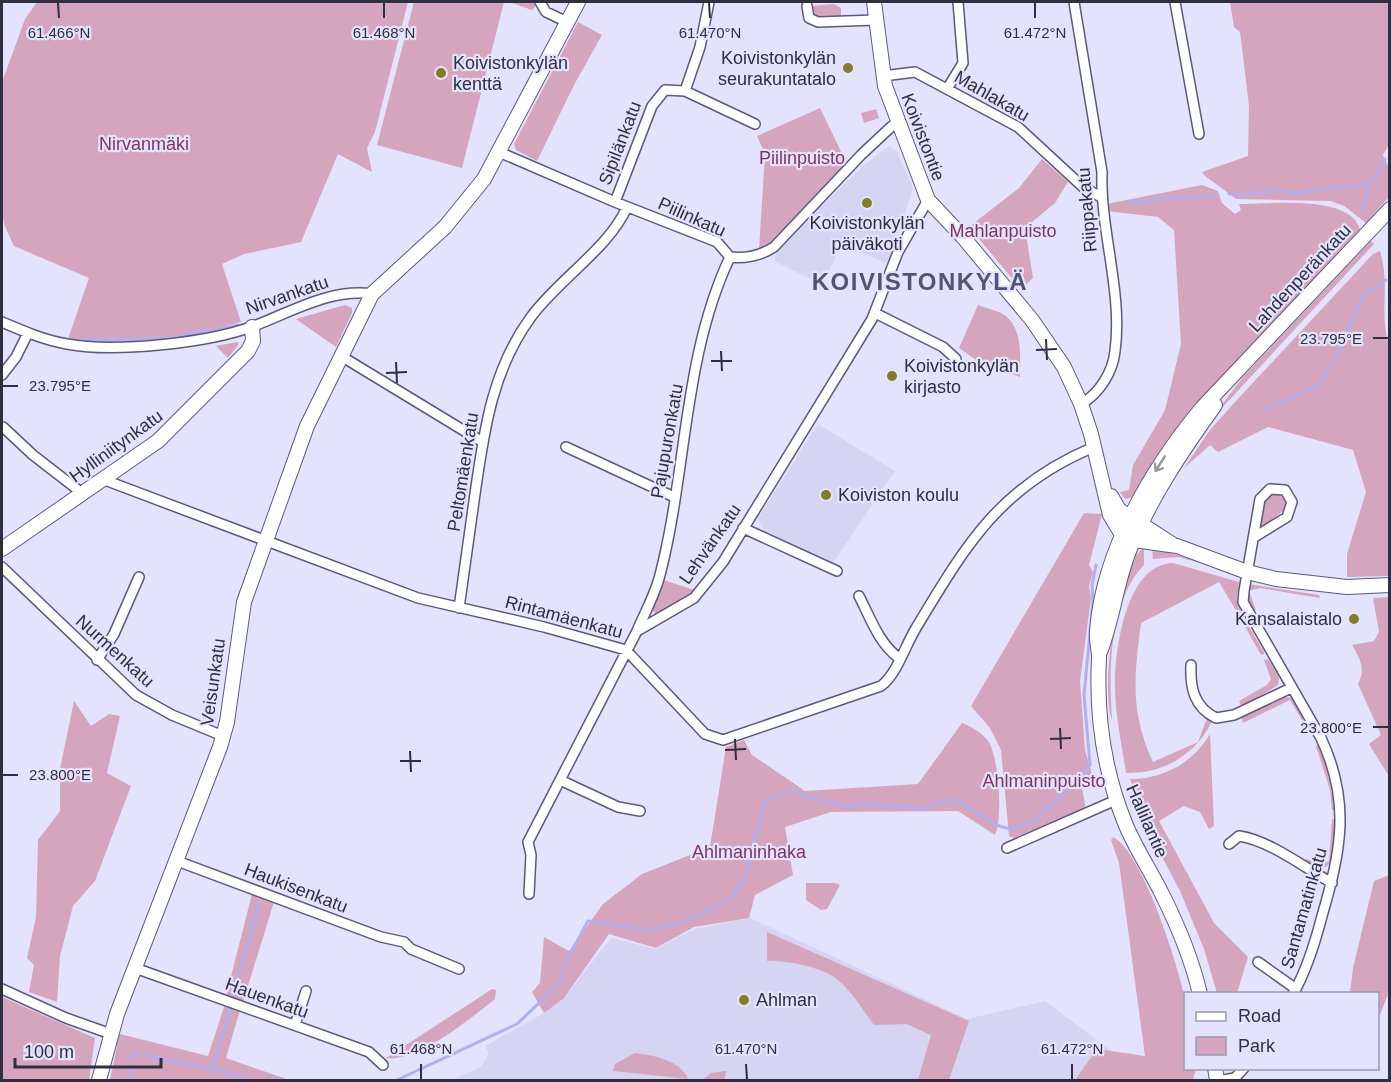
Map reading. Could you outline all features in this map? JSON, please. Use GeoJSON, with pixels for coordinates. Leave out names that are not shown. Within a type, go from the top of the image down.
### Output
{"type":"FeatureCollection","features":[{"type":"Feature","properties":{"kind":"main road"},"geometry":{"type":"LineString","coordinates":[[372,294],[434,238],[465,206],[499,152],[578,2]]}},
{"type":"Feature","properties":{"kind":"main road","name":"Koivistontie"},"geometry":{"type":"LineString","coordinates":[[874,2],[883,76],[898,123],[928,200],[963,237],[1032,320],[1064,367],[1081,404],[1110,515],[1128,537]]}},
{"type":"Feature","properties":{"kind":"main road","name":"Lahdenperänkatu"},"geometry":{"type":"LineString","coordinates":[[1136,522],[1178,437],[1389,209]]}},
{"type":"Feature","properties":{"kind":"main road","name":"Veisunkatu"},"geometry":{"type":"LineString","coordinates":[[99,1080],[111,1034],[223,736],[239,623],[298,446],[372,294]]}},
{"type":"Feature","properties":{"kind":"main road","name":"Hylliniitynkatu"},"geometry":{"type":"LineString","coordinates":[[2,549],[158,441],[248,351],[253,341],[252,327]]}},
{"type":"Feature","properties":{"kind":"main road","name":"Koivistontie"},"geometry":{"type":"LineString","coordinates":[[1102,481],[1119,510],[1176,546]]}},
{"type":"Feature","properties":{"kind":"main road","name":"Hallilantie"},"geometry":{"type":"LineString","coordinates":[[1136,522],[1107,584],[1097,632],[1098,694],[1102,735],[1116,800],[1131,835],[1164,898],[1200,992]]}},
{"type":"Feature","properties":{"kind":"main road"},"geometry":{"type":"LineString","coordinates":[[1128,537],[1176,546],[1247,572],[1321,585],[1389,585]]}},
{"type":"Feature","properties":{"kind":"street"},"geometry":{"type":"LineString","coordinates":[[540,2],[546,12],[567,22]]}},
{"type":"Feature","properties":{"kind":"street"},"geometry":{"type":"LineString","coordinates":[[709,2],[700,46],[685,91],[755,124]]}},
{"type":"Feature","properties":{"kind":"street"},"geometry":{"type":"LineString","coordinates":[[947,89],[963,63],[958,2]]}},
{"type":"Feature","properties":{"kind":"street","name":"Riippakatu"},"geometry":{"type":"LineString","coordinates":[[1074,2],[1102,172],[1101,197],[1116,315],[1115,353],[1106,378],[1095,394],[1081,404]]}},
{"type":"Feature","properties":{"kind":"street"},"geometry":{"type":"LineString","coordinates":[[1175,2],[1198,134]]}},
{"type":"Feature","properties":{"kind":"street"},"geometry":{"type":"LineString","coordinates":[[807,6],[809,18],[818,22],[876,20]]}},
{"type":"Feature","properties":{"kind":"street","name":"Mahlakatu"},"geometry":{"type":"LineString","coordinates":[[883,76],[915,72],[1018,128],[1083,187],[1101,197]]}},
{"type":"Feature","properties":{"kind":"street","name":"Sipilänkatu"},"geometry":{"type":"LineString","coordinates":[[615,202],[656,98],[665,90],[685,91]]}},
{"type":"Feature","properties":{"kind":"street","name":"Piilinkatu"},"geometry":{"type":"LineString","coordinates":[[499,152],[627,207],[717,242],[730,257],[751,257],[774,247],[862,154],[898,123]]}},
{"type":"Feature","properties":{"kind":"street","name":"Lehvänkatu"},"geometry":{"type":"LineString","coordinates":[[529,894],[531,855],[528,846],[626,650],[637,631],[697,595],[723,562],[875,313],[898,252],[928,200]]}},
{"type":"Feature","properties":{"kind":"street","name":"Peltomäenkatu"},"geometry":{"type":"LineString","coordinates":[[459,608],[481,441],[501,371],[521,331],[540,305],[618,224],[627,207]]}},
{"type":"Feature","properties":{"kind":"street","name":"Pajupuronkatu"},"geometry":{"type":"LineString","coordinates":[[637,631],[659,578],[704,339],[715,296],[730,257]]}},
{"type":"Feature","properties":{"kind":"street","name":"Nirvankatu"},"geometry":{"type":"LineString","coordinates":[[2,322],[28,333],[67,344],[103,347],[201,339],[252,327],[329,297],[354,293],[372,294]]}},
{"type":"Feature","properties":{"kind":"street"},"geometry":{"type":"LineString","coordinates":[[875,313],[943,347],[956,359]]}},
{"type":"Feature","properties":{"kind":"street"},"geometry":{"type":"LineString","coordinates":[[2,375],[16,357],[28,333]]}},
{"type":"Feature","properties":{"kind":"street"},"geometry":{"type":"LineString","coordinates":[[341,356],[481,441]]}},
{"type":"Feature","properties":{"kind":"street"},"geometry":{"type":"LineString","coordinates":[[3,427],[33,455],[82,493]]}},
{"type":"Feature","properties":{"kind":"street"},"geometry":{"type":"LineString","coordinates":[[566,447],[674,497]]}},
{"type":"Feature","properties":{"kind":"street","name":"Rintamäenkatu"},"geometry":{"type":"LineString","coordinates":[[102,479],[418,598],[544,627],[626,650],[705,734],[723,740],[881,686],[889,680],[899,658],[965,549],[999,507],[1066,459],[1094,447]]}},
{"type":"Feature","properties":{"kind":"street","name":"Santamatinkatu"},"geometry":{"type":"LineString","coordinates":[[1253,538],[1287,517],[1292,502],[1285,490],[1275,488],[1262,494],[1253,538],[1247,572],[1244,606],[1324,744],[1339,793],[1341,842],[1332,883],[1310,958],[1294,991],[1258,963]]}},
{"type":"Feature","properties":{"kind":"street"},"geometry":{"type":"LineString","coordinates":[[743,528],[837,571]]}},
{"type":"Feature","properties":{"kind":"street","name":"Nurmenkatu"},"geometry":{"type":"LineString","coordinates":[[2,567],[128,688],[152,705],[223,736]]}},
{"type":"Feature","properties":{"kind":"street"},"geometry":{"type":"LineString","coordinates":[[98,660],[114,634],[138,578]]}},
{"type":"Feature","properties":{"kind":"street"},"geometry":{"type":"LineString","coordinates":[[859,596],[889,651],[899,658]]}},
{"type":"Feature","properties":{"kind":"street"},"geometry":{"type":"LineString","coordinates":[[1191,665],[1190,679],[1198,704],[1215,718],[1234,715],[1291,688]]}},
{"type":"Feature","properties":{"kind":"street"},"geometry":{"type":"LineString","coordinates":[[560,780],[618,807],[640,811]]}},
{"type":"Feature","properties":{"kind":"street"},"geometry":{"type":"LineString","coordinates":[[1006,848],[1116,800]]}},
{"type":"Feature","properties":{"kind":"street"},"geometry":{"type":"LineString","coordinates":[[1229,844],[1239,836],[1249,838],[1275,850],[1332,883]]}},
{"type":"Feature","properties":{"kind":"street","name":"Haukisenkatu"},"geometry":{"type":"LineString","coordinates":[[177,861],[381,937],[404,942],[411,949],[459,969]]}},
{"type":"Feature","properties":{"kind":"street","name":"Hauenkatu"},"geometry":{"type":"LineString","coordinates":[[135,968],[369,1052],[383,1065]]}},
{"type":"Feature","properties":{"kind":"street"},"geometry":{"type":"LineString","coordinates":[[2,989],[66,1018],[111,1034]]}},
{"type":"Feature","properties":{"kind":"street"},"geometry":{"type":"LineString","coordinates":[[295,1025],[306,991]]}},
{"type":"Feature","properties":{"kind":"street"},"geometry":{"type":"LineString","coordinates":[[1223,1080],[1242,1074]]}},
{"type":"Feature","properties":{"kind":"shaded area","name":"Koivistonkylän päiväkoti"},"geometry":{"type":"Polygon","coordinates":[[[889,146],[897,151],[913,189],[887,263],[841,245],[823,285],[776,262],[774,256],[811,217],[864,165],[889,146]]]}},
{"type":"Feature","properties":{"kind":"shaded area","name":"Koiviston koulu"},"geometry":{"type":"Polygon","coordinates":[[[818,424],[895,471],[833,563],[763,529],[758,518],[818,424]]]}},
{"type":"Feature","properties":{"kind":"shaded area","name":"Ahlman"},"geometry":{"type":"Polygon","coordinates":[[[750,918],[967,1019],[1045,1001],[1142,1074],[1190,1080],[452,1080],[481,1067],[489,1053],[485,1046],[544,1013],[564,998],[611,938],[656,949],[695,929],[750,918]]]}},
{"type":"Feature","properties":{"kind":"green space","name":"Nirvanmäki"},"geometry":{"type":"Polygon","coordinates":[[[37,2],[408,2],[375,132],[367,148],[372,172],[338,154],[301,242],[244,254],[222,264],[241,322],[155,339],[112,342],[68,339],[89,278],[14,246],[4,224],[2,209],[2,82],[25,19],[37,2]]]}},
{"type":"Feature","properties":{"kind":"green space","name":"Koivistonkylän kenttä"},"geometry":{"type":"Polygon","coordinates":[[[414,2],[504,2],[462,168],[377,145],[414,2]]]}},
{"type":"Feature","properties":{"kind":"green space"},"geometry":{"type":"Polygon","coordinates":[[[509,2],[535,2],[535,7],[532,10],[509,2]]]}},
{"type":"Feature","properties":{"kind":"green space"},"geometry":{"type":"Polygon","coordinates":[[[1230,2],[1389,2],[1390,143],[1383,155],[1389,168],[1389,197],[1366,223],[1344,206],[1331,201],[1236,199],[1202,172],[1248,156],[1249,106],[1240,32],[1234,27],[1230,2]]]}},
{"type":"Feature","properties":{"kind":"green space"},"geometry":{"type":"Polygon","coordinates":[[[834,4],[841,8],[841,18],[818,19],[813,16],[811,6],[834,4]]]}},
{"type":"Feature","properties":{"kind":"green space"},"geometry":{"type":"Polygon","coordinates":[[[578,22],[602,35],[574,85],[537,161],[516,150],[514,144],[578,22]]]}},
{"type":"Feature","properties":{"kind":"green space","name":"Piilinpuisto"},"geometry":{"type":"Polygon","coordinates":[[[820,108],[847,164],[773,242],[759,249],[765,154],[757,136],[820,108]]]}},
{"type":"Feature","properties":{"kind":"green space"},"geometry":{"type":"Polygon","coordinates":[[[876,109],[879,118],[864,123],[861,113],[876,109]]]}},
{"type":"Feature","properties":{"kind":"green space","name":"Mahlanpuisto"},"geometry":{"type":"Polygon","coordinates":[[[1042,159],[1068,182],[1055,203],[1025,228],[1033,278],[1021,289],[969,227],[1019,188],[1042,159]]]}},
{"type":"Feature","properties":{"kind":"green space"},"geometry":{"type":"Polygon","coordinates":[[[1202,185],[1218,191],[1222,203],[1235,214],[1241,210],[1239,204],[1307,203],[1341,210],[1353,218],[1360,229],[1188,413],[1166,442],[1136,497],[1125,499],[1120,492],[1129,490],[1133,465],[1165,410],[1181,344],[1174,230],[1158,217],[1106,211],[1106,207],[1111,203],[1202,185]]]}},
{"type":"Feature","properties":{"kind":"green space"},"geometry":{"type":"Polygon","coordinates":[[[1371,241],[1374,244],[1207,424],[1243,377],[1371,241]]]}},
{"type":"Feature","properties":{"kind":"green space"},"geometry":{"type":"Polygon","coordinates":[[[1380,251],[1385,277],[1385,323],[1390,349],[1389,576],[1347,577],[1347,554],[1366,492],[1353,450],[1268,427],[1218,452],[1210,445],[1184,468],[1210,430],[1235,402],[1373,254],[1380,251]]]}},
{"type":"Feature","properties":{"kind":"green space"},"geometry":{"type":"Polygon","coordinates":[[[345,305],[352,308],[352,313],[336,347],[296,319],[345,305]]]}},
{"type":"Feature","properties":{"kind":"green space"},"geometry":{"type":"Polygon","coordinates":[[[978,305],[1003,314],[1011,322],[1018,337],[1020,377],[979,362],[959,348],[978,305]]]}},
{"type":"Feature","properties":{"kind":"green space"},"geometry":{"type":"Polygon","coordinates":[[[237,342],[239,344],[228,358],[216,346],[237,342]]]}},
{"type":"Feature","properties":{"kind":"green space"},"geometry":{"type":"Polygon","coordinates":[[[1279,493],[1286,502],[1285,509],[1258,531],[1261,508],[1267,494],[1279,493]]]}},
{"type":"Feature","properties":{"kind":"green space","name":"Ahlmaninpuisto"},"geometry":{"type":"Polygon","coordinates":[[[1084,513],[1102,514],[1089,565],[1093,572],[1089,586],[1091,598],[1080,681],[1085,750],[1095,785],[1082,789],[1086,808],[1014,838],[1009,836],[1001,750],[990,728],[971,706],[1084,513]]]}},
{"type":"Feature","properties":{"kind":"green space"},"geometry":{"type":"Polygon","coordinates":[[[1152,547],[1205,564],[1178,557],[1153,559],[1152,547]]]}},
{"type":"Feature","properties":{"kind":"green space"},"geometry":{"type":"Polygon","coordinates":[[[1144,548],[1144,565],[1123,598],[1113,639],[1112,720],[1108,683],[1113,628],[1126,576],[1134,558],[1144,548]]]}},
{"type":"Feature","properties":{"kind":"green space"},"geometry":{"type":"Polygon","coordinates":[[[1173,563],[1239,582],[1237,598],[1242,616],[1240,617],[1219,582],[1141,623],[1136,678],[1137,710],[1140,727],[1153,762],[1198,742],[1188,752],[1166,766],[1126,773],[1115,697],[1117,651],[1126,611],[1144,577],[1157,567],[1173,563]]]}},
{"type":"Feature","properties":{"kind":"green space"},"geometry":{"type":"Polygon","coordinates":[[[664,580],[694,590],[687,598],[658,616],[652,610],[664,580]]]}},
{"type":"Feature","properties":{"kind":"green space"},"geometry":{"type":"Polygon","coordinates":[[[1248,584],[1319,595],[1320,598],[1260,588],[1249,591],[1256,610],[1251,612],[1247,602],[1248,584]]]}},
{"type":"Feature","properties":{"kind":"green space"},"geometry":{"type":"Polygon","coordinates":[[[1389,597],[1389,776],[1369,744],[1381,735],[1358,684],[1362,668],[1352,645],[1374,641],[1379,632],[1373,598],[1389,597]]]}},
{"type":"Feature","properties":{"kind":"green space"},"geometry":{"type":"Polygon","coordinates":[[[1246,622],[1264,654],[1261,655],[1243,623],[1246,622]]]}},
{"type":"Feature","properties":{"kind":"green space"},"geometry":{"type":"Polygon","coordinates":[[[1268,659],[1279,677],[1278,685],[1242,707],[1239,701],[1267,685],[1271,679],[1264,660],[1268,659]]]}},
{"type":"Feature","properties":{"kind":"green space"},"geometry":{"type":"Polygon","coordinates":[[[1282,697],[1293,698],[1305,718],[1302,720],[1290,700],[1243,723],[1241,717],[1282,697]]]}},
{"type":"Feature","properties":{"kind":"green space"},"geometry":{"type":"Polygon","coordinates":[[[74,701],[91,726],[109,714],[120,716],[107,773],[131,786],[95,881],[73,906],[60,956],[57,1002],[29,992],[34,965],[27,958],[36,917],[38,840],[60,811],[60,769],[74,701]]]}},
{"type":"Feature","properties":{"kind":"green space"},"geometry":{"type":"Polygon","coordinates":[[[1207,718],[1212,721],[1198,742],[1207,718]]]}},
{"type":"Feature","properties":{"kind":"green space","name":"Ahlmaninhaka"},"geometry":{"type":"Polygon","coordinates":[[[962,723],[974,728],[983,736],[989,742],[992,750],[999,802],[995,835],[958,811],[831,812],[785,827],[793,875],[755,895],[749,918],[694,927],[656,948],[609,934],[564,998],[544,1013],[532,992],[540,983],[544,937],[569,951],[603,904],[642,874],[710,847],[726,747],[744,740],[752,755],[805,791],[918,784],[962,723]]]}},
{"type":"Feature","properties":{"kind":"green space"},"geometry":{"type":"Polygon","coordinates":[[[1210,734],[1214,826],[1209,829],[1200,812],[1184,806],[1159,821],[1214,923],[1248,957],[1237,992],[1217,992],[1204,949],[1180,891],[1147,828],[1130,779],[1154,776],[1176,767],[1186,761],[1210,734]]]}},
{"type":"Feature","properties":{"kind":"green space"},"geometry":{"type":"Polygon","coordinates":[[[1319,744],[1327,769],[1335,810],[1332,810],[1330,790],[1316,746],[1319,744]]]}},
{"type":"Feature","properties":{"kind":"green space"},"geometry":{"type":"Polygon","coordinates":[[[1332,819],[1335,820],[1336,832],[1332,858],[1326,867],[1318,867],[1306,859],[1322,864],[1329,861],[1332,819]]]}},
{"type":"Feature","properties":{"kind":"green space"},"geometry":{"type":"Polygon","coordinates":[[[1113,837],[1124,847],[1136,864],[1158,911],[1167,937],[1184,995],[1184,1070],[1196,1070],[1193,1080],[1075,1080],[1097,1049],[1145,1056],[1119,863],[1111,840],[1113,837]]]}},
{"type":"Feature","properties":{"kind":"green space"},"geometry":{"type":"Polygon","coordinates":[[[1389,875],[1389,992],[1379,1017],[1379,992],[1350,992],[1353,968],[1374,881],[1389,875]]]}},
{"type":"Feature","properties":{"kind":"green space"},"geometry":{"type":"Polygon","coordinates":[[[806,883],[840,885],[827,909],[821,910],[806,900],[806,883]]]}},
{"type":"Feature","properties":{"kind":"green space"},"geometry":{"type":"Polygon","coordinates":[[[252,894],[274,902],[243,1002],[226,996],[252,894]]]}},
{"type":"Feature","properties":{"kind":"green space"},"geometry":{"type":"Polygon","coordinates":[[[767,932],[969,1021],[949,1080],[918,1080],[931,1035],[906,1024],[874,1025],[849,991],[831,975],[800,964],[767,961],[767,932]]]}},
{"type":"Feature","properties":{"kind":"green space"},"geometry":{"type":"Polygon","coordinates":[[[492,989],[496,990],[495,999],[443,1038],[413,1054],[399,1058],[386,1058],[492,989]]]}},
{"type":"Feature","properties":{"kind":"green space"},"geometry":{"type":"Polygon","coordinates":[[[2,997],[95,1038],[89,1080],[2,1080],[2,997]]]}},
{"type":"Feature","properties":{"kind":"green space"},"geometry":{"type":"Polygon","coordinates":[[[225,1004],[240,1010],[226,1058],[289,1080],[110,1080],[117,1046],[116,1033],[208,1056],[225,1004]]]}},
{"type":"Feature","properties":{"kind":"green space"},"geometry":{"type":"Polygon","coordinates":[[[635,1053],[673,1063],[688,1079],[613,1071],[615,1064],[635,1053]]]}},
{"type":"Feature","properties":{"kind":"green space"},"geometry":{"type":"Polygon","coordinates":[[[726,1071],[725,1080],[702,1080],[711,1073],[726,1071]]]}},
{"type":"Feature","properties":{"kind":"waterway"},"geometry":{"type":"LineString","coordinates":[[1229,194],[1246,195],[1277,190],[1295,193],[1362,185],[1375,179],[1385,159]]}},
{"type":"Feature","properties":{"kind":"waterway"},"geometry":{"type":"LineString","coordinates":[[1363,210],[1368,196],[1367,183]]}},
{"type":"Feature","properties":{"kind":"waterway"},"geometry":{"type":"LineString","coordinates":[[1129,202],[1218,195]]}},
{"type":"Feature","properties":{"kind":"waterway"},"geometry":{"type":"LineString","coordinates":[[1263,410],[1318,386],[1337,355],[1363,297],[1386,280]]}},
{"type":"Feature","properties":{"kind":"waterway"},"geometry":{"type":"LineString","coordinates":[[76,340],[170,338],[238,325]]}},
{"type":"Feature","properties":{"kind":"waterway"},"geometry":{"type":"LineString","coordinates":[[397,1080],[517,1024],[562,981],[563,967],[588,921],[651,930],[690,919],[732,898],[744,880],[765,802],[792,790],[806,797],[846,806],[864,803],[923,809],[945,800],[959,801],[996,825],[1010,829],[1033,821],[1080,780],[1090,765],[1084,695],[1093,601],[1092,585],[1096,565]]}},
{"type":"Feature","properties":{"kind":"waterway"},"geometry":{"type":"LineString","coordinates":[[213,1069],[259,903]]}},
{"type":"Feature","properties":{"kind":"waterway"},"geometry":{"type":"LineString","coordinates":[[131,1060],[133,1053],[213,1069],[251,1080]]}},
{"type":"Feature","properties":{"kind":"waterway"},"geometry":{"type":"LineString","coordinates":[[128,1080],[130,1069]]}},
{"type":"Feature","properties":{"kind":"place","name":"Koivistonkylän seurakuntatalo"},"geometry":{"type":"Point","coordinates":[848,68]}},
{"type":"Feature","properties":{"kind":"place","name":"Koivistonkylän kenttä"},"geometry":{"type":"Point","coordinates":[441,73]}},
{"type":"Feature","properties":{"kind":"place","name":"Koivistonkylän päiväkoti"},"geometry":{"type":"Point","coordinates":[867,203]}},
{"type":"Feature","properties":{"kind":"place","name":"Koivistonkylän kirjasto"},"geometry":{"type":"Point","coordinates":[892,376]}},
{"type":"Feature","properties":{"kind":"place","name":"Koiviston koulu"},"geometry":{"type":"Point","coordinates":[826,495]}},
{"type":"Feature","properties":{"kind":"place","name":"Kansalaistalo"},"geometry":{"type":"Point","coordinates":[1354,619]}},
{"type":"Feature","properties":{"kind":"place","name":"Ahlman"},"geometry":{"type":"Point","coordinates":[744,1000]}},
{"type":"Feature","properties":{"kind":"district","name":"KOIVISTONKYLÄ"},"geometry":{"type":"Point","coordinates":[920,282]}}]}
